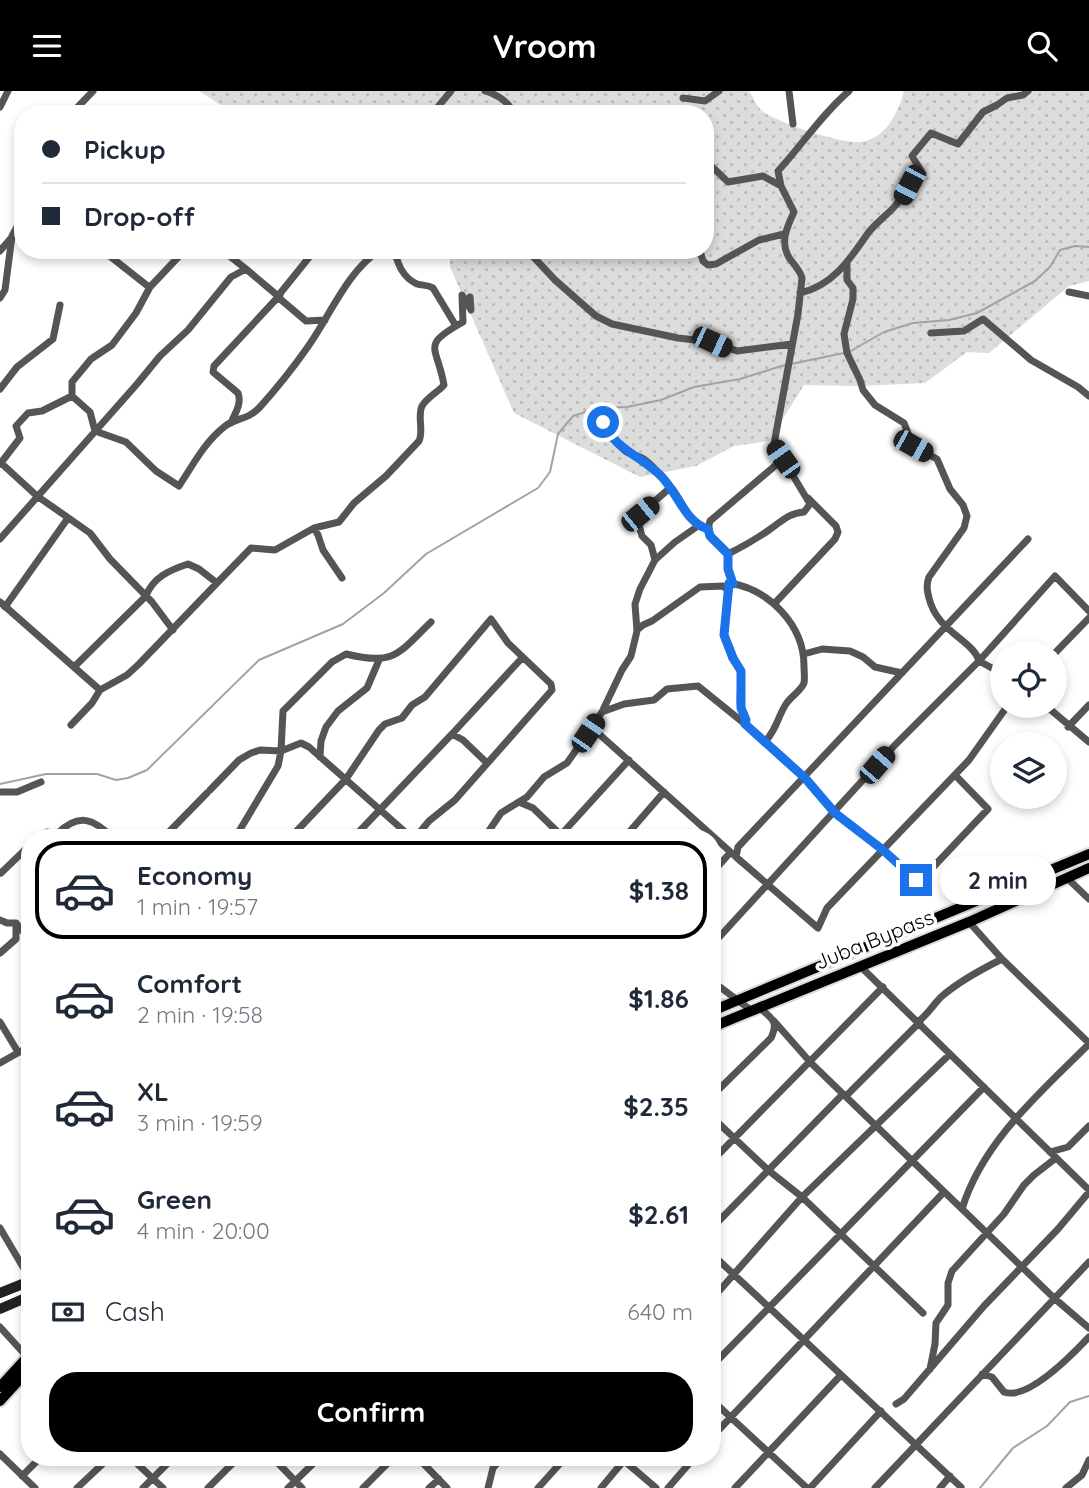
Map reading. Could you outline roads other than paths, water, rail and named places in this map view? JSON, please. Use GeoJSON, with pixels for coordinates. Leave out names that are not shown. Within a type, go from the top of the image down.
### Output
{"type":"FeatureCollection","features":[{"type":"Feature","properties":{"kind":"main road","name":"Juba Bypass"},"geometry":{"type":"LineString","coordinates":[[721,1008],[1089,854]]}},
{"type":"Feature","properties":{"kind":"main road","name":"Juba Bypass"},"geometry":{"type":"LineString","coordinates":[[721,1024],[969,922],[1089,868]]}},
{"type":"Feature","properties":{"kind":"main road"},"geometry":{"type":"LineString","coordinates":[[0,1293],[21,1284]]}},
{"type":"Feature","properties":{"kind":"main road"},"geometry":{"type":"LineString","coordinates":[[0,1308],[21,1300]]}},
{"type":"Feature","properties":{"kind":"main road"},"geometry":{"type":"LineString","coordinates":[[0,1387],[21,1367]]}},
{"type":"Feature","properties":{"kind":"main road"},"geometry":{"type":"LineString","coordinates":[[0,1401],[21,1371]]}},
{"type":"Feature","properties":{"kind":"street"},"geometry":{"type":"LineString","coordinates":[[0,107],[8,91]]}},
{"type":"Feature","properties":{"kind":"street"},"geometry":{"type":"LineString","coordinates":[[79,105],[93,91]]}},
{"type":"Feature","properties":{"kind":"street"},"geometry":{"type":"LineString","coordinates":[[439,105],[451,91]]}},
{"type":"Feature","properties":{"kind":"street"},"geometry":{"type":"LineString","coordinates":[[485,91],[509,105]]}},
{"type":"Feature","properties":{"kind":"street"},"geometry":{"type":"LineString","coordinates":[[683,98],[705,101],[719,91]]}},
{"type":"Feature","properties":{"kind":"street"},"geometry":{"type":"LineString","coordinates":[[789,91],[793,124]]}},
{"type":"Feature","properties":{"kind":"street"},"geometry":{"type":"LineString","coordinates":[[728,554],[772,529],[782,519],[804,512],[810,504],[774,444],[792,344],[801,273],[788,257],[783,234],[794,212],[781,186],[778,171],[813,132],[829,108],[849,91]]}},
{"type":"Feature","properties":{"kind":"street"},"geometry":{"type":"LineString","coordinates":[[800,293],[816,289],[847,263],[868,233],[901,198],[909,185],[923,174],[912,156],[931,133],[957,144],[982,112],[1007,98],[1023,95],[1028,91]]}},
{"type":"Feature","properties":{"kind":"street"},"geometry":{"type":"LineString","coordinates":[[714,169],[728,182],[763,176],[781,186]]}},
{"type":"Feature","properties":{"kind":"street"},"geometry":{"type":"LineString","coordinates":[[0,251],[14,232]]}},
{"type":"Feature","properties":{"kind":"street"},"geometry":{"type":"LineString","coordinates":[[703,259],[708,265],[716,264],[759,240],[783,234]]}},
{"type":"Feature","properties":{"kind":"street"},"geometry":{"type":"LineString","coordinates":[[0,298],[12,236]]}},
{"type":"Feature","properties":{"kind":"street"},"geometry":{"type":"LineString","coordinates":[[113,259],[149,287]]}},
{"type":"Feature","properties":{"kind":"street"},"geometry":{"type":"LineString","coordinates":[[95,431],[90,412],[72,395],[72,382],[91,359],[112,345],[136,313],[149,287],[176,259]]}},
{"type":"Feature","properties":{"kind":"street"},"geometry":{"type":"LineString","coordinates":[[233,259],[278,296],[309,259]]}},
{"type":"Feature","properties":{"kind":"street"},"geometry":{"type":"LineString","coordinates":[[231,423],[240,398],[238,393],[213,372],[214,366],[278,298],[309,259]]}},
{"type":"Feature","properties":{"kind":"street"},"geometry":{"type":"LineString","coordinates":[[95,431],[126,442],[156,471],[179,486],[205,445],[231,423],[251,416],[260,407],[307,348],[345,288],[369,259]]}},
{"type":"Feature","properties":{"kind":"street"},"geometry":{"type":"LineString","coordinates":[[397,259],[403,274],[417,284],[433,288],[456,325]]}},
{"type":"Feature","properties":{"kind":"street"},"geometry":{"type":"LineString","coordinates":[[536,260],[596,316],[612,324],[712,342],[737,351],[792,344]]}},
{"type":"Feature","properties":{"kind":"street"},"geometry":{"type":"LineString","coordinates":[[847,263],[847,280],[853,288],[853,299],[844,334],[846,353],[863,390],[875,405],[904,423],[913,446],[937,459],[950,489],[963,505],[967,516],[964,528],[926,584],[932,609],[945,628],[977,654],[979,661],[990,667]]}},
{"type":"Feature","properties":{"kind":"street"},"geometry":{"type":"LineString","coordinates":[[0,539],[160,356],[188,330],[231,277],[246,269]]}},
{"type":"Feature","properties":{"kind":"street"},"geometry":{"type":"LineString","coordinates":[[1069,292],[1089,296]]}},
{"type":"Feature","properties":{"kind":"street"},"geometry":{"type":"LineString","coordinates":[[71,725],[92,703],[100,690],[132,670],[251,548],[275,550],[313,528],[339,521],[354,503],[386,476],[419,441],[422,435],[421,409],[444,385],[435,342],[439,336],[463,322],[462,295],[471,310],[470,297]]}},
{"type":"Feature","properties":{"kind":"street"},"geometry":{"type":"LineString","coordinates":[[278,298],[306,321],[325,320]]}},
{"type":"Feature","properties":{"kind":"street"},"geometry":{"type":"LineString","coordinates":[[0,389],[17,367],[53,339],[60,305]]}},
{"type":"Feature","properties":{"kind":"street"},"geometry":{"type":"LineString","coordinates":[[931,333],[964,331],[983,319],[1031,360],[1089,396]]}},
{"type":"Feature","properties":{"kind":"street"},"geometry":{"type":"LineString","coordinates":[[72,395],[41,411],[28,412],[16,426],[20,438],[0,463],[37,496],[90,533],[173,630]]}},
{"type":"Feature","properties":{"kind":"street"},"geometry":{"type":"LineString","coordinates":[[603,412],[603,422],[608,432],[624,449],[644,460],[671,487],[698,526],[708,529]]}},
{"type":"Feature","properties":{"kind":"street"},"geometry":{"type":"LineString","coordinates":[[745,724],[741,708],[741,671],[724,635],[731,587],[728,554],[710,536],[708,529],[710,521],[783,459]]}},
{"type":"Feature","properties":{"kind":"street"},"geometry":{"type":"LineString","coordinates":[[655,560],[651,545],[642,537],[638,522],[640,514],[671,487]]}},
{"type":"Feature","properties":{"kind":"street"},"geometry":{"type":"LineString","coordinates":[[774,604],[835,539],[838,532],[836,526],[807,498]]}},
{"type":"Feature","properties":{"kind":"street"},"geometry":{"type":"LineString","coordinates":[[68,518],[3,605],[100,690]]}},
{"type":"Feature","properties":{"kind":"street"},"geometry":{"type":"LineString","coordinates":[[490,829],[501,813],[527,797],[544,777],[569,760],[602,712],[631,656],[637,631],[635,604],[640,589],[655,560],[698,526]]}},
{"type":"Feature","properties":{"kind":"street"},"geometry":{"type":"LineString","coordinates":[[313,528],[323,550],[342,578]]}},
{"type":"Feature","properties":{"kind":"street"},"geometry":{"type":"LineString","coordinates":[[721,865],[1028,539]]}},
{"type":"Feature","properties":{"kind":"street"},"geometry":{"type":"LineString","coordinates":[[74,667],[146,596],[165,572],[188,564],[217,583]]}},
{"type":"Feature","properties":{"kind":"street"},"geometry":{"type":"LineString","coordinates":[[721,935],[894,746],[979,661],[1055,576],[1089,611]]}},
{"type":"Feature","properties":{"kind":"street"},"geometry":{"type":"LineString","coordinates":[[637,631],[700,587],[723,586],[758,593],[774,604],[792,625],[804,654],[804,683],[786,703],[776,728],[765,741]]}},
{"type":"Feature","properties":{"kind":"street"},"geometry":{"type":"LineString","coordinates":[[1067,641],[1089,618]]}},
{"type":"Feature","properties":{"kind":"street"},"geometry":{"type":"LineString","coordinates":[[299,829],[346,779],[379,730],[385,724],[402,719],[408,709],[425,697],[491,619],[522,658],[551,684],[552,691],[456,800],[422,829]]}},
{"type":"Feature","properties":{"kind":"street"},"geometry":{"type":"LineString","coordinates":[[239,829],[274,775],[281,751],[283,711],[332,661],[346,654],[379,660],[400,652],[431,622]]}},
{"type":"Feature","properties":{"kind":"street"},"geometry":{"type":"LineString","coordinates":[[804,654],[822,649],[850,652],[863,657],[875,667],[902,673]]}},
{"type":"Feature","properties":{"kind":"street"},"geometry":{"type":"LineString","coordinates":[[362,829],[522,658]]}},
{"type":"Feature","properties":{"kind":"street"},"geometry":{"type":"LineString","coordinates":[[320,757],[326,727],[338,711],[368,688],[379,660]]}},
{"type":"Feature","properties":{"kind":"street"},"geometry":{"type":"LineString","coordinates":[[602,712],[624,704],[654,700],[667,689],[698,686],[805,778],[835,813],[920,881],[988,809],[955,775]]}},
{"type":"Feature","properties":{"kind":"street"},"geometry":{"type":"LineString","coordinates":[[1068,727],[1089,705]]}},
{"type":"Feature","properties":{"kind":"street"},"geometry":{"type":"LineString","coordinates":[[721,844],[818,929],[827,908],[969,760],[999,718]]}},
{"type":"Feature","properties":{"kind":"street"},"geometry":{"type":"LineString","coordinates":[[1059,718],[1089,742]]}},
{"type":"Feature","properties":{"kind":"street"},"geometry":{"type":"LineString","coordinates":[[452,734],[463,740],[487,763]]}},
{"type":"Feature","properties":{"kind":"street"},"geometry":{"type":"LineString","coordinates":[[599,734],[705,829]]}},
{"type":"Feature","properties":{"kind":"street"},"geometry":{"type":"LineString","coordinates":[[172,829],[239,759],[260,750],[281,751],[296,743],[305,744],[323,736]]}},
{"type":"Feature","properties":{"kind":"street"},"geometry":{"type":"LineString","coordinates":[[305,744],[403,829]]}},
{"type":"Feature","properties":{"kind":"street"},"geometry":{"type":"LineString","coordinates":[[568,829],[629,760]]}},
{"type":"Feature","properties":{"kind":"street"},"geometry":{"type":"LineString","coordinates":[[0,792],[17,792],[41,782]]}},
{"type":"Feature","properties":{"kind":"street"},"geometry":{"type":"LineString","coordinates":[[632,829],[664,792]]}},
{"type":"Feature","properties":{"kind":"street"},"geometry":{"type":"LineString","coordinates":[[519,802],[533,808],[553,829]]}},
{"type":"Feature","properties":{"kind":"street"},"geometry":{"type":"LineString","coordinates":[[62,829],[89,820],[103,829]]}},
{"type":"Feature","properties":{"kind":"street"},"geometry":{"type":"LineString","coordinates":[[1,873],[21,854]]}},
{"type":"Feature","properties":{"kind":"street"},"geometry":{"type":"LineString","coordinates":[[1067,878],[1089,899]]}},
{"type":"Feature","properties":{"kind":"street"},"geometry":{"type":"LineString","coordinates":[[0,920],[16,923]]}},
{"type":"Feature","properties":{"kind":"street"},"geometry":{"type":"LineString","coordinates":[[962,1209],[986,1156],[1016,1118],[1089,1044],[1002,959],[969,922]]}},
{"type":"Feature","properties":{"kind":"street"},"geometry":{"type":"LineString","coordinates":[[16,923],[21,929]]}},
{"type":"Feature","properties":{"kind":"street"},"geometry":{"type":"LineString","coordinates":[[0,953],[16,939],[16,923]]}},
{"type":"Feature","properties":{"kind":"street"},"geometry":{"type":"LineString","coordinates":[[721,1219],[931,1011],[940,998],[986,966],[1002,959]]}},
{"type":"Feature","properties":{"kind":"street"},"geometry":{"type":"LineString","coordinates":[[859,965],[1089,1191],[929,1372],[896,1405]]}},
{"type":"Feature","properties":{"kind":"street"},"geometry":{"type":"LineString","coordinates":[[721,1151],[811,1063],[883,987]]}},
{"type":"Feature","properties":{"kind":"street"},"geometry":{"type":"LineString","coordinates":[[721,988],[774,1021],[811,1063],[1054,1298],[1089,1328]]}},
{"type":"Feature","properties":{"kind":"street"},"geometry":{"type":"LineString","coordinates":[[721,1087],[771,1038],[775,1028],[774,1021]]}},
{"type":"Feature","properties":{"kind":"street"},"geometry":{"type":"LineString","coordinates":[[0,1022],[18,1052]]}},
{"type":"Feature","properties":{"kind":"street"},"geometry":{"type":"LineString","coordinates":[[0,1063],[21,1050]]}},
{"type":"Feature","properties":{"kind":"street"},"geometry":{"type":"LineString","coordinates":[[721,1290],[802,1197],[950,1054]]}},
{"type":"Feature","properties":{"kind":"street"},"geometry":{"type":"LineString","coordinates":[[721,1357],[984,1087]]}},
{"type":"Feature","properties":{"kind":"street"},"geometry":{"type":"LineString","coordinates":[[721,1125],[768,1170],[802,1197],[923,1313]]}},
{"type":"Feature","properties":{"kind":"street"},"geometry":{"type":"LineString","coordinates":[[929,1372],[934,1354],[936,1323],[948,1305],[949,1278],[959,1262],[1004,1214],[1024,1185],[1053,1155],[1068,1147],[1089,1126]]}},
{"type":"Feature","properties":{"kind":"street"},"geometry":{"type":"LineString","coordinates":[[721,1426],[944,1192]]}},
{"type":"Feature","properties":{"kind":"street"},"geometry":{"type":"LineString","coordinates":[[0,1228],[21,1264]]}},
{"type":"Feature","properties":{"kind":"street"},"geometry":{"type":"LineString","coordinates":[[721,1262],[961,1487]]}},
{"type":"Feature","properties":{"kind":"street"},"geometry":{"type":"LineString","coordinates":[[875,1488],[1089,1262]]}},
{"type":"Feature","properties":{"kind":"street"},"geometry":{"type":"LineString","coordinates":[[0,1327],[21,1351]]}},
{"type":"Feature","properties":{"kind":"street"},"geometry":{"type":"LineString","coordinates":[[982,1374],[992,1377],[1004,1392],[1017,1394],[1041,1381],[1089,1337]]}},
{"type":"Feature","properties":{"kind":"street"},"geometry":{"type":"LineString","coordinates":[[735,1488],[841,1375]]}},
{"type":"Feature","properties":{"kind":"street"},"geometry":{"type":"LineString","coordinates":[[721,1408],[809,1488],[881,1411]]}},
{"type":"Feature","properties":{"kind":"street"},"geometry":{"type":"LineString","coordinates":[[0,1454],[35,1488]]}},
{"type":"Feature","properties":{"kind":"street"},"geometry":{"type":"LineString","coordinates":[[1066,1488],[1082,1475],[1089,1460]]}},
{"type":"Feature","properties":{"kind":"street"},"geometry":{"type":"LineString","coordinates":[[22,1476],[32,1466]]}},
{"type":"Feature","properties":{"kind":"street"},"geometry":{"type":"LineString","coordinates":[[77,1488],[100,1466]]}},
{"type":"Feature","properties":{"kind":"street"},"geometry":{"type":"LineString","coordinates":[[140,1466],[163,1488]]}},
{"type":"Feature","properties":{"kind":"street"},"geometry":{"type":"LineString","coordinates":[[143,1488],[165,1466]]}},
{"type":"Feature","properties":{"kind":"street"},"geometry":{"type":"LineString","coordinates":[[208,1488],[231,1466]]}},
{"type":"Feature","properties":{"kind":"street"},"geometry":{"type":"LineString","coordinates":[[281,1466],[302,1488]]}},
{"type":"Feature","properties":{"kind":"street"},"geometry":{"type":"LineString","coordinates":[[288,1488],[311,1466]]}},
{"type":"Feature","properties":{"kind":"street"},"geometry":{"type":"LineString","coordinates":[[363,1488],[385,1466]]}},
{"type":"Feature","properties":{"kind":"street"},"geometry":{"type":"LineString","coordinates":[[426,1466],[447,1488]]}},
{"type":"Feature","properties":{"kind":"street"},"geometry":{"type":"LineString","coordinates":[[488,1488],[495,1466]]}},
{"type":"Feature","properties":{"kind":"street"},"geometry":{"type":"LineString","coordinates":[[538,1488],[558,1466]]}},
{"type":"Feature","properties":{"kind":"street"},"geometry":{"type":"LineString","coordinates":[[601,1488],[618,1466]]}},
{"type":"Feature","properties":{"kind":"street"},"geometry":{"type":"LineString","coordinates":[[632,1466],[656,1488]]}},
{"type":"Feature","properties":{"kind":"street"},"geometry":{"type":"LineString","coordinates":[[668,1488],[687,1466]]}},
{"type":"Feature","properties":{"kind":"street"},"geometry":{"type":"LineString","coordinates":[[940,1488],[950,1476]]}},
{"type":"Feature","properties":{"kind":"street"},"geometry":{"type":"LineString","coordinates":[[429,1488],[439,1479]]}},
{"type":"Feature","properties":{"kind":"waterway"},"geometry":{"type":"LineString","coordinates":[[849,352],[884,332],[913,323],[949,320],[977,313],[1035,281],[1050,267],[1060,250],[1075,246],[1089,247]]}},
{"type":"Feature","properties":{"kind":"waterway"},"geometry":{"type":"LineString","coordinates":[[791,364],[844,353]]}},
{"type":"Feature","properties":{"kind":"waterway"},"geometry":{"type":"LineString","coordinates":[[0,784],[46,774],[97,774],[116,780],[147,770],[259,660],[343,624],[384,593],[426,554],[538,488],[550,472],[558,434],[573,416],[598,408],[627,407],[661,400],[694,387],[740,379],[785,365]]}},
{"type":"Feature","properties":{"kind":"waterway"},"geometry":{"type":"LineString","coordinates":[[980,1488],[1013,1448],[1047,1426],[1070,1402],[1089,1396]]}}]}
